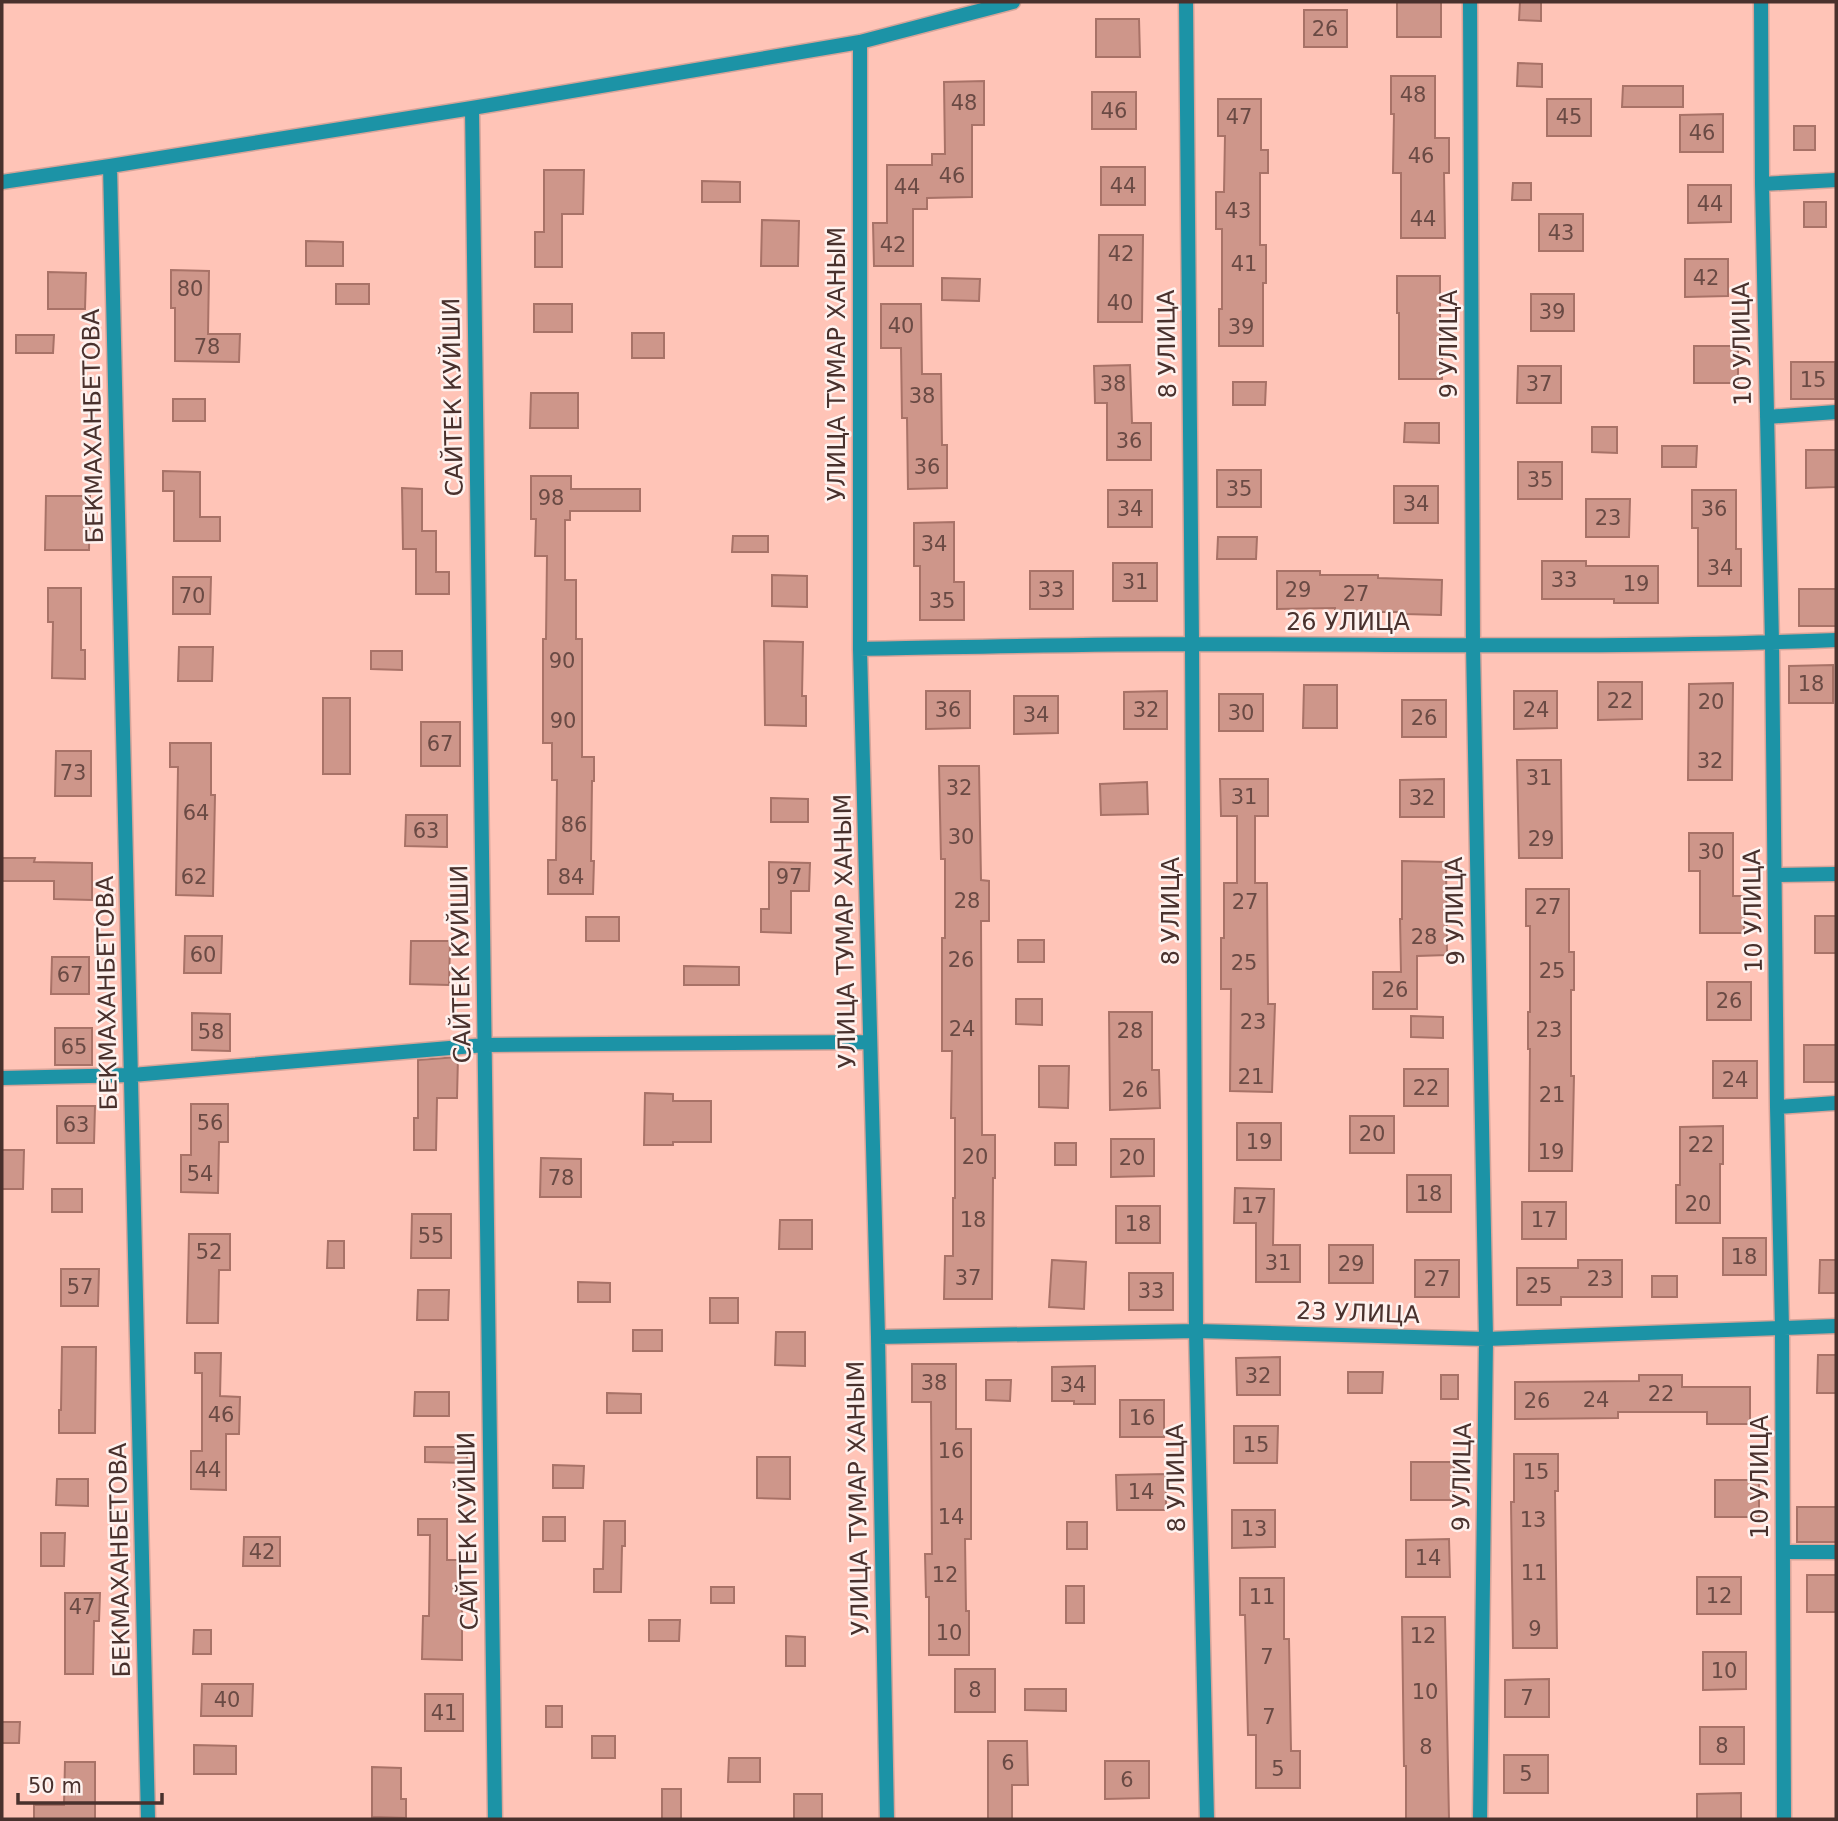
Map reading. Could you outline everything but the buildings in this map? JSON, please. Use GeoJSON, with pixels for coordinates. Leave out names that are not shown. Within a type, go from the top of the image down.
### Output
{"type":"FeatureCollection","features":[{"type":"Feature","properties":{"kind":"street"},"geometry":{"type":"LineString","coordinates":[[2,181],[472,108],[860,43],[1013,2]]}},
{"type":"Feature","properties":{"kind":"street","name":"8 УЛИЦА"},"geometry":{"type":"LineString","coordinates":[[1186,2],[1196,1331],[1207,1819]]}},
{"type":"Feature","properties":{"kind":"street","name":"9 УЛИЦА"},"geometry":{"type":"LineString","coordinates":[[1470,2],[1473,645],[1486,1339],[1480,1819]]}},
{"type":"Feature","properties":{"kind":"street","name":"10 УЛИЦА"},"geometry":{"type":"LineString","coordinates":[[1760,2],[1782,1328],[1784,1819]]}},
{"type":"Feature","properties":{"kind":"street","name":"УЛИЦА ТУМАР ХАНЫМ"},"geometry":{"type":"LineString","coordinates":[[860,43],[860,649],[887,1819]]}},
{"type":"Feature","properties":{"kind":"street","name":"САЙТЕК КУЙШИ"},"geometry":{"type":"LineString","coordinates":[[472,108],[495,1819]]}},
{"type":"Feature","properties":{"kind":"street","name":"БЕКМАХАНБЕТОВА"},"geometry":{"type":"LineString","coordinates":[[110,166],[148,1819]]}},
{"type":"Feature","properties":{"kind":"street"},"geometry":{"type":"LineString","coordinates":[[1762,184],[1836,180]]}},
{"type":"Feature","properties":{"kind":"street"},"geometry":{"type":"LineString","coordinates":[[1767,417],[1836,412]]}},
{"type":"Feature","properties":{"kind":"street","name":"26 УЛИЦА"},"geometry":{"type":"LineString","coordinates":[[860,649],[1192,644],[1772,643],[1836,640]]}},
{"type":"Feature","properties":{"kind":"street"},"geometry":{"type":"LineString","coordinates":[[1775,875],[1836,874]]}},
{"type":"Feature","properties":{"kind":"street"},"geometry":{"type":"LineString","coordinates":[[2,1078],[132,1075],[485,1045],[870,1042]]}},
{"type":"Feature","properties":{"kind":"street"},"geometry":{"type":"LineString","coordinates":[[1777,1107],[1836,1103]]}},
{"type":"Feature","properties":{"kind":"street","name":"23 УЛИЦА"},"geometry":{"type":"LineString","coordinates":[[878,1338],[1196,1331],[1486,1339],[1836,1326]]}},
{"type":"Feature","properties":{"kind":"street"},"geometry":{"type":"LineString","coordinates":[[1783,1552],[1836,1552]]}}]}
